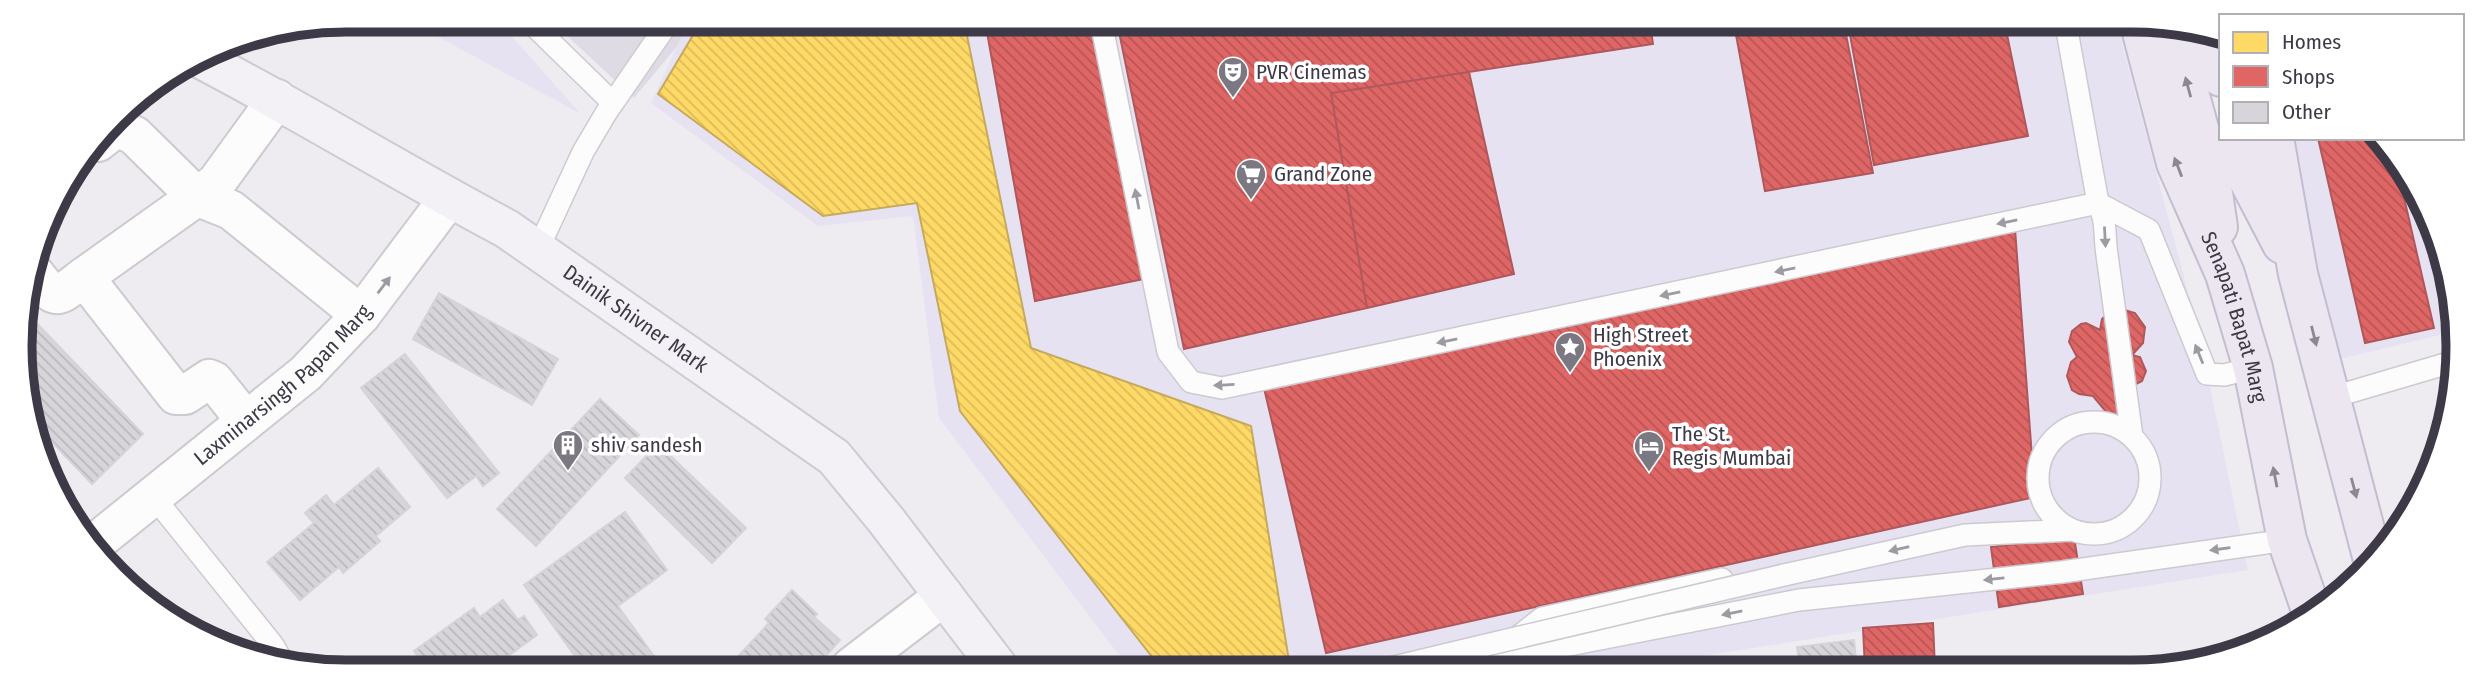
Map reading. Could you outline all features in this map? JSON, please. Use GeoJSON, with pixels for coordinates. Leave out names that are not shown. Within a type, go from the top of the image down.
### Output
{"type":"FeatureCollection","features":[{"type":"Feature","properties":{"kind":"main road","name":"Senapati Bapat Marg"},"geometry":{"type":"LineString","coordinates":[[2142,32],[2176,163],[2225,274],[2253,368],[2287,541],[2309,605]]}},
{"type":"Feature","properties":{"kind":"main road"},"geometry":{"type":"LineString","coordinates":[[2173,34],[2209,166],[2225,274]]}},
{"type":"Feature","properties":{"kind":"main road"},"geometry":{"type":"LineString","coordinates":[[2211,41],[2219,70]]}},
{"type":"Feature","properties":{"kind":"main road","name":"Dainik Shivner Mark"},"geometry":{"type":"LineString","coordinates":[[209,63],[507,229],[834,457],[886,520],[993,660]]}},
{"type":"Feature","properties":{"kind":"main road"},"geometry":{"type":"LineString","coordinates":[[2238,140],[2249,181],[2298,274]]}},
{"type":"Feature","properties":{"kind":"main road"},"geometry":{"type":"LineString","coordinates":[[2274,140],[2298,274],[2371,551]]}},
{"type":"Feature","properties":{"kind":"street"},"geometry":{"type":"LineString","coordinates":[[39,279],[49,292],[61,294],[216,183],[277,99]]}},
{"type":"Feature","properties":{"kind":"street"},"geometry":{"type":"LineString","coordinates":[[116,130],[125,130],[135,136],[196,196],[231,210],[361,315]]}},
{"type":"Feature","properties":{"kind":"street","name":"Laxminarsingh Papan Marg"},"geometry":{"type":"LineString","coordinates":[[99,540],[306,373],[361,315],[449,198]]}},
{"type":"Feature","properties":{"kind":"street"},"geometry":{"type":"LineString","coordinates":[[84,277],[176,395],[185,395],[209,379],[214,381],[247,421]]}},
{"type":"Feature","properties":{"kind":"street"},"geometry":{"type":"LineString","coordinates":[[861,660],[944,596]]}},
{"type":"Feature","properties":{"kind":"lane"},"geometry":{"type":"LineString","coordinates":[[540,32],[613,103]]}},
{"type":"Feature","properties":{"kind":"lane"},"geometry":{"type":"LineString","coordinates":[[538,249],[583,152],[662,32]]}},
{"type":"Feature","properties":{"kind":"lane"},"geometry":{"type":"LineString","coordinates":[[1103,32],[1168,352],[1191,382],[1222,388],[2098,203],[2149,230],[2207,373],[2224,375],[2253,368]]}},
{"type":"Feature","properties":{"kind":"lane"},"geometry":{"type":"LineString","coordinates":[[2067,32],[2098,203],[2103,212],[2106,253],[2115,299],[2132,437]]}},
{"type":"Feature","properties":{"kind":"lane"},"geometry":{"type":"LineString","coordinates":[[2330,398],[2446,364]]}},
{"type":"Feature","properties":{"kind":"lane"},"geometry":{"type":"LineString","coordinates":[[2100,423],[2117,428],[2132,437],[2144,453],[2150,471],[2148,490],[2141,508],[2128,523],[2111,532],[2091,535],[2073,530],[2056,520],[2045,506],[2039,490],[2038,473],[2043,455],[2052,441],[2066,430],[2082,424],[2100,423]]}},
{"type":"Feature","properties":{"kind":"lane"},"geometry":{"type":"LineString","coordinates":[[153,496],[277,652]]}},
{"type":"Feature","properties":{"kind":"lane"},"geometry":{"type":"LineString","coordinates":[[1424,660],[1965,534],[2073,530]]}},
{"type":"Feature","properties":{"kind":"lane"},"geometry":{"type":"LineString","coordinates":[[1497,660],[1799,600],[2062,572],[2287,541]]}},
{"type":"Feature","properties":{"kind":"lane"},"geometry":{"type":"LineString","coordinates":[[1490,660],[1542,618],[1768,570],[1799,600]]}},
{"type":"Feature","properties":{"kind":"shaded area"},"geometry":{"type":"Polygon","coordinates":[[[429,32],[508,32],[581,114],[429,32]]]}},
{"type":"Feature","properties":{"kind":"shaded area"},"geometry":{"type":"Polygon","coordinates":[[[563,32],[689,32],[634,98],[563,32]]]}},
{"type":"Feature","properties":{"kind":"shaded area","name":"High Street Phoenix"},"geometry":{"type":"Polygon","coordinates":[[[684,32],[2119,32],[2198,329],[2248,570],[1677,660],[1123,660],[939,418],[913,216],[818,226],[651,103],[684,32]]]}},
{"type":"Feature","properties":{"kind":"shaded area"},"geometry":{"type":"Polygon","coordinates":[[[2286,140],[2371,140],[2394,171],[2414,207],[2436,264],[2446,333],[2340,359],[2286,140]]]}},
{"type":"Feature","properties":{"kind":"building: Homes"},"geometry":{"type":"Polygon","coordinates":[[[695,32],[966,32],[1031,348],[1251,426],[1289,660],[1155,660],[960,411],[917,203],[823,216],[658,94],[695,32]]]}},
{"type":"Feature","properties":{"kind":"building: Homes","name":"The St. Regis Mumbai"},"geometry":{"type":"Polygon","coordinates":[[[1664,324],[1684,422],[1719,415],[1733,485],[1851,461],[1864,526],[1508,601],[1493,529],[1575,511],[1542,349],[1664,324]]]}},
{"type":"Feature","properties":{"kind":"building: Shops"},"geometry":{"type":"Polygon","coordinates":[[[987,32],[1093,32],[1144,279],[1035,301],[987,32]]]}},
{"type":"Feature","properties":{"kind":"building: Shops","name":"Grand Zone"},"geometry":{"type":"Polygon","coordinates":[[[1119,32],[1651,32],[1653,44],[1331,93],[1367,308],[1184,349],[1119,32]]]}},
{"type":"Feature","properties":{"kind":"building: Shops"},"geometry":{"type":"Polygon","coordinates":[[[1735,32],[1846,32],[1873,173],[1765,191],[1735,32]]]}},
{"type":"Feature","properties":{"kind":"building: Shops"},"geometry":{"type":"Polygon","coordinates":[[[1849,32],[2006,32],[2028,136],[1874,165],[1849,32]]]}},
{"type":"Feature","properties":{"kind":"building: Shops"},"geometry":{"type":"Polygon","coordinates":[[[1469,72],[1514,274],[1367,308],[1331,93],[1469,72]]]}},
{"type":"Feature","properties":{"kind":"building: Shops"},"geometry":{"type":"Polygon","coordinates":[[[2318,140],[2371,140],[2394,171],[2401,183],[2434,328],[2365,343],[2318,140]]]}},
{"type":"Feature","properties":{"kind":"building: Shops"},"geometry":{"type":"Polygon","coordinates":[[[2015,229],[2035,497],[1326,653],[1264,388],[2015,229]]]}},
{"type":"Feature","properties":{"kind":"building: Shops"},"geometry":{"type":"Polygon","coordinates":[[[2121,309],[2135,313],[2145,327],[2143,343],[2132,355],[2140,357],[2146,371],[2142,381],[2132,386],[2123,415],[2117,416],[2107,413],[2093,396],[2072,390],[2067,376],[2071,362],[2077,357],[2069,342],[2072,331],[2086,323],[2100,330],[2102,319],[2107,314],[2121,309]]]}},
{"type":"Feature","properties":{"kind":"building: Shops"},"geometry":{"type":"Polygon","coordinates":[[[2074,537],[2083,594],[1999,607],[1991,547],[2074,537]]]}},
{"type":"Feature","properties":{"kind":"building: Shops"},"geometry":{"type":"Polygon","coordinates":[[[1933,623],[1935,660],[1865,660],[1863,628],[1933,623]]]}},
{"type":"Feature","properties":{"kind":"building: Other"},"geometry":{"type":"Polygon","coordinates":[[[439,293],[558,359],[532,405],[413,339],[439,293]]]}},
{"type":"Feature","properties":{"kind":"building: Other"},"geometry":{"type":"Polygon","coordinates":[[[33,319],[143,434],[92,484],[44,434],[34,386],[33,319]]]}},
{"type":"Feature","properties":{"kind":"building: Other"},"geometry":{"type":"Polygon","coordinates":[[[405,354],[499,473],[483,486],[476,476],[447,498],[361,388],[405,354]]]}},
{"type":"Feature","properties":{"kind":"building: Other","name":"shiv sandesh"},"geometry":{"type":"Polygon","coordinates":[[[600,399],[639,435],[536,546],[497,509],[600,399]]]}},
{"type":"Feature","properties":{"kind":"building: Other"},"geometry":{"type":"Polygon","coordinates":[[[658,444],[746,528],[712,563],[625,478],[658,444]]]}},
{"type":"Feature","properties":{"kind":"building: Other"},"geometry":{"type":"Polygon","coordinates":[[[378,468],[410,507],[376,536],[380,541],[343,573],[339,567],[300,600],[267,562],[314,523],[305,513],[326,495],[334,505],[378,468]]]}},
{"type":"Feature","properties":{"kind":"building: Other"},"geometry":{"type":"Polygon","coordinates":[[[625,512],[667,570],[618,606],[657,660],[578,660],[524,585],[625,512]]]}},
{"type":"Feature","properties":{"kind":"building: Other"},"geometry":{"type":"Polygon","coordinates":[[[792,590],[817,614],[814,617],[840,640],[822,660],[735,660],[769,623],[765,619],[792,590]]]}},
{"type":"Feature","properties":{"kind":"building: Other"},"geometry":{"type":"Polygon","coordinates":[[[503,600],[518,620],[524,616],[537,635],[502,660],[416,660],[419,658],[414,651],[474,608],[480,617],[503,600]]]}},
{"type":"Feature","properties":{"kind":"building: Other"},"geometry":{"type":"Polygon","coordinates":[[[1854,640],[1856,660],[1799,660],[1797,647],[1854,640]]]}},
{"type":"Feature","properties":{"kind":"place","name":"PVR Cinemas"},"geometry":{"type":"Point","coordinates":[1233,99]}},
{"type":"Feature","properties":{"kind":"place","name":"Grand Zone"},"geometry":{"type":"Point","coordinates":[1251,201]}},
{"type":"Feature","properties":{"kind":"place","name":"High Street Phoenix"},"geometry":{"type":"Point","coordinates":[1570,374]}},
{"type":"Feature","properties":{"kind":"place","name":"shiv sandesh"},"geometry":{"type":"Point","coordinates":[568,472]}},
{"type":"Feature","properties":{"kind":"place","name":"The St. Regis Mumbai"},"geometry":{"type":"Point","coordinates":[1649,473]}}]}
